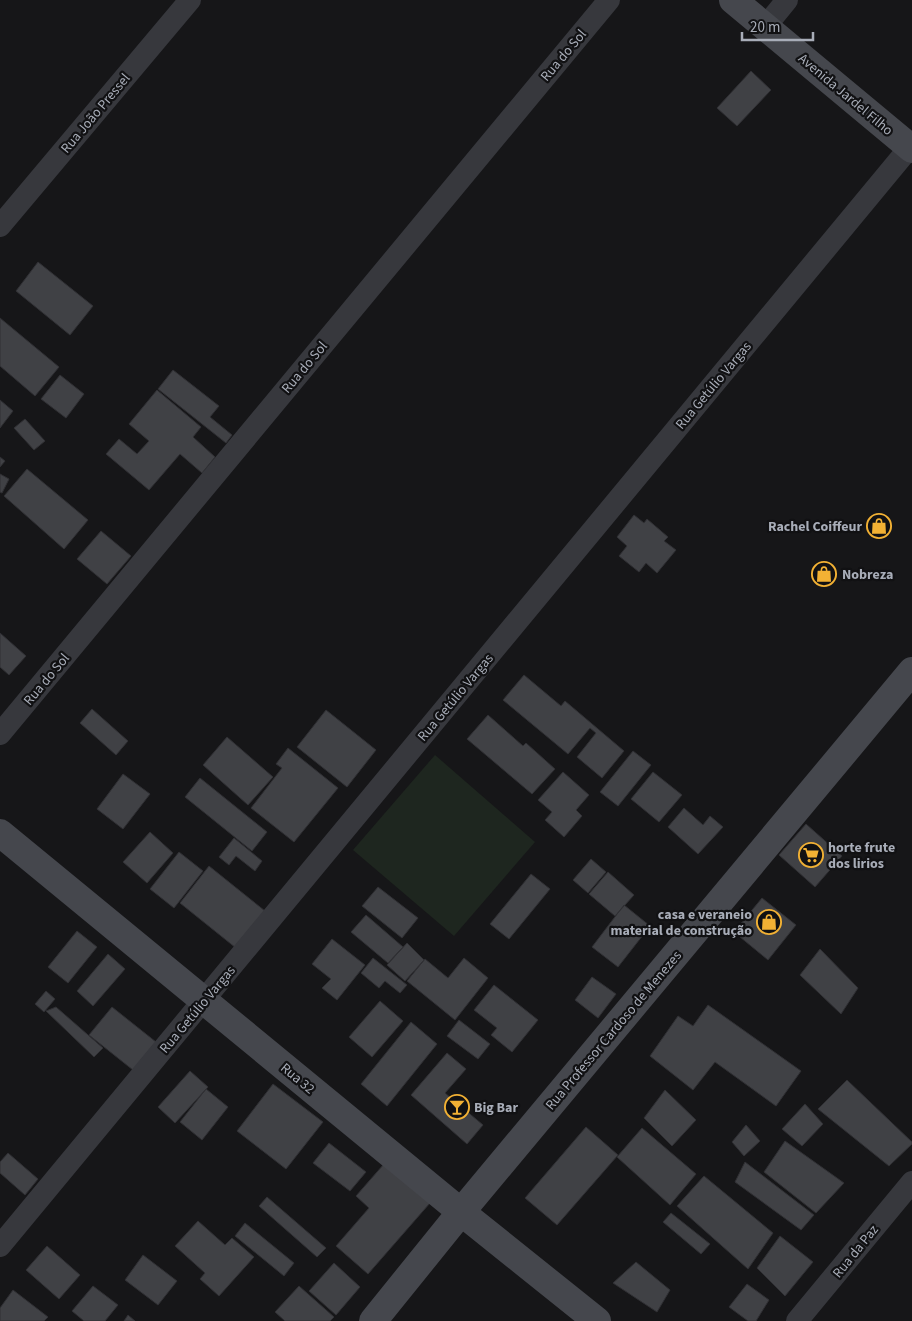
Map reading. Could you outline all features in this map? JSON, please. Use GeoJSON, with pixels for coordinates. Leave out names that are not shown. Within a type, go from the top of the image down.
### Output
{"type":"FeatureCollection","features":[{"type":"Feature","properties":{"kind":"main road","name":"Avenida Jardel Filho"},"geometry":{"type":"LineString","coordinates":[[733,0],[911,148]]}},
{"type":"Feature","properties":{"kind":"main road","name":"Rua Professor Cardoso de Menezes"},"geometry":{"type":"LineString","coordinates":[[373,1321],[461,1212],[912,671]]}},
{"type":"Feature","properties":{"kind":"main road","name":"Rua 32"},"geometry":{"type":"LineString","coordinates":[[0,833],[461,1212],[597,1321]]}},
{"type":"Feature","properties":{"kind":"street","name":"Rua João Pressel"},"geometry":{"type":"LineString","coordinates":[[0,226],[190,0]]}},
{"type":"Feature","properties":{"kind":"street","name":"Rua do Sol"},"geometry":{"type":"LineString","coordinates":[[0,734],[609,0]]}},
{"type":"Feature","properties":{"kind":"street"},"geometry":{"type":"LineString","coordinates":[[766,27],[787,0]]}},
{"type":"Feature","properties":{"kind":"street","name":"Rua Getúlio Vargas"},"geometry":{"type":"LineString","coordinates":[[0,1246],[911,148]]}},
{"type":"Feature","properties":{"kind":"street","name":"Rua da Paz"},"geometry":{"type":"LineString","coordinates":[[797,1321],[912,1182]]}},
{"type":"Feature","properties":{"kind":"shaded area"},"geometry":{"type":"Polygon","coordinates":[[[435,755],[535,842],[454,936],[353,850],[435,755]]]}},
{"type":"Feature","properties":{"kind":"building"},"geometry":{"type":"Polygon","coordinates":[[[751,71],[771,90],[737,126],[717,108],[751,71]]]}},
{"type":"Feature","properties":{"kind":"building"},"geometry":{"type":"Polygon","coordinates":[[[38,262],[93,306],[70,335],[16,291],[38,262]]]}},
{"type":"Feature","properties":{"kind":"building"},"geometry":{"type":"Polygon","coordinates":[[[0,318],[59,367],[35,396],[0,366],[0,318]]]}},
{"type":"Feature","properties":{"kind":"building"},"geometry":{"type":"Polygon","coordinates":[[[173,370],[219,406],[210,417],[232,435],[226,443],[158,389],[173,370]]]}},
{"type":"Feature","properties":{"kind":"building"},"geometry":{"type":"Polygon","coordinates":[[[60,375],[84,394],[66,418],[41,399],[60,375]]]}},
{"type":"Feature","properties":{"kind":"building"},"geometry":{"type":"Polygon","coordinates":[[[157,390],[201,427],[193,437],[215,457],[202,473],[180,454],[149,490],[106,454],[119,439],[137,454],[149,441],[129,424],[157,390]]]}},
{"type":"Feature","properties":{"kind":"building"},"geometry":{"type":"Polygon","coordinates":[[[0,400],[13,411],[0,428],[0,400]]]}},
{"type":"Feature","properties":{"kind":"building"},"geometry":{"type":"Polygon","coordinates":[[[25,419],[45,441],[34,450],[14,428],[25,419]]]}},
{"type":"Feature","properties":{"kind":"building"},"geometry":{"type":"Polygon","coordinates":[[[0,457],[5,461],[0,467],[0,457]]]}},
{"type":"Feature","properties":{"kind":"building"},"geometry":{"type":"Polygon","coordinates":[[[27,469],[88,520],[64,549],[4,496],[27,469]]]}},
{"type":"Feature","properties":{"kind":"building"},"geometry":{"type":"Polygon","coordinates":[[[0,474],[9,479],[2,493],[0,492],[0,474]]]}},
{"type":"Feature","properties":{"kind":"building"},"geometry":{"type":"Polygon","coordinates":[[[634,515],[644,523],[647,519],[668,537],[664,541],[676,550],[657,573],[646,563],[639,572],[619,556],[627,546],[617,537],[634,515]]]}},
{"type":"Feature","properties":{"kind":"building"},"geometry":{"type":"Polygon","coordinates":[[[101,531],[131,556],[107,584],[77,559],[101,531]]]}},
{"type":"Feature","properties":{"kind":"building"},"geometry":{"type":"Polygon","coordinates":[[[0,633],[26,656],[9,675],[0,667],[0,633]]]}},
{"type":"Feature","properties":{"kind":"building"},"geometry":{"type":"Polygon","coordinates":[[[524,675],[561,706],[565,701],[624,751],[602,778],[577,757],[596,733],[590,728],[568,754],[503,700],[524,675]]]}},
{"type":"Feature","properties":{"kind":"building"},"geometry":{"type":"Polygon","coordinates":[[[92,709],[128,741],[116,755],[80,723],[92,709]]]}},
{"type":"Feature","properties":{"kind":"building"},"geometry":{"type":"Polygon","coordinates":[[[326,710],[376,750],[347,787],[297,747],[326,710]]]}},
{"type":"Feature","properties":{"kind":"building"},"geometry":{"type":"Polygon","coordinates":[[[488,715],[523,746],[526,743],[555,769],[532,794],[467,739],[488,715]]]}},
{"type":"Feature","properties":{"kind":"building"},"geometry":{"type":"Polygon","coordinates":[[[227,737],[273,777],[248,805],[203,765],[227,737]]]}},
{"type":"Feature","properties":{"kind":"building"},"geometry":{"type":"Polygon","coordinates":[[[288,748],[338,788],[294,842],[251,808],[282,768],[276,764],[288,748]]]}},
{"type":"Feature","properties":{"kind":"building"},"geometry":{"type":"Polygon","coordinates":[[[633,751],[651,765],[618,806],[600,792],[633,751]]]}},
{"type":"Feature","properties":{"kind":"building"},"geometry":{"type":"Polygon","coordinates":[[[563,772],[589,795],[576,810],[582,816],[564,837],[545,820],[552,812],[538,800],[563,772]]]}},
{"type":"Feature","properties":{"kind":"building"},"geometry":{"type":"Polygon","coordinates":[[[653,772],[682,795],[659,822],[631,799],[653,772]]]}},
{"type":"Feature","properties":{"kind":"building"},"geometry":{"type":"Polygon","coordinates":[[[123,774],[150,794],[123,829],[97,809],[123,774]]]}},
{"type":"Feature","properties":{"kind":"building"},"geometry":{"type":"Polygon","coordinates":[[[200,778],[267,832],[252,851],[185,797],[200,778]]]}},
{"type":"Feature","properties":{"kind":"building"},"geometry":{"type":"Polygon","coordinates":[[[684,808],[703,825],[710,816],[723,827],[698,854],[668,827],[684,808]]]}},
{"type":"Feature","properties":{"kind":"building","name":"horte frute dos lirios"},"geometry":{"type":"Polygon","coordinates":[[[806,824],[842,856],[815,887],[779,855],[806,824]]]}},
{"type":"Feature","properties":{"kind":"building"},"geometry":{"type":"Polygon","coordinates":[[[150,832],[173,853],[147,883],[123,862],[150,832]]]}},
{"type":"Feature","properties":{"kind":"building"},"geometry":{"type":"Polygon","coordinates":[[[234,838],[262,861],[255,871],[236,856],[229,865],[219,857],[234,838]]]}},
{"type":"Feature","properties":{"kind":"building"},"geometry":{"type":"Polygon","coordinates":[[[179,852],[203,871],[174,908],[150,889],[179,852]]]}},
{"type":"Feature","properties":{"kind":"building"},"geometry":{"type":"Polygon","coordinates":[[[591,859],[606,872],[588,893],[573,880],[591,859]]]}},
{"type":"Feature","properties":{"kind":"building"},"geometry":{"type":"Polygon","coordinates":[[[209,866],[265,911],[236,948],[180,903],[209,866]]]}},
{"type":"Feature","properties":{"kind":"building"},"geometry":{"type":"Polygon","coordinates":[[[608,872],[634,895],[615,916],[589,894],[608,872]]]}},
{"type":"Feature","properties":{"kind":"building"},"geometry":{"type":"Polygon","coordinates":[[[531,874],[550,889],[509,939],[490,924],[531,874]]]}},
{"type":"Feature","properties":{"kind":"building"},"geometry":{"type":"Polygon","coordinates":[[[378,887],[418,918],[402,938],[362,906],[378,887]]]}},
{"type":"Feature","properties":{"kind":"building"},"geometry":{"type":"Polygon","coordinates":[[[762,898],[796,925],[768,960],[734,932],[762,898]]]}},
{"type":"Feature","properties":{"kind":"building"},"geometry":{"type":"Polygon","coordinates":[[[624,905],[650,926],[618,967],[592,947],[624,905]]]}},
{"type":"Feature","properties":{"kind":"building"},"geometry":{"type":"Polygon","coordinates":[[[366,915],[403,947],[388,963],[351,932],[366,915]]]}},
{"type":"Feature","properties":{"kind":"building"},"geometry":{"type":"Polygon","coordinates":[[[77,931],[97,947],[68,983],[48,967],[77,931]]]}},
{"type":"Feature","properties":{"kind":"building"},"geometry":{"type":"Polygon","coordinates":[[[332,939],[365,965],[337,1000],[322,988],[331,979],[312,964],[332,939]]]}},
{"type":"Feature","properties":{"kind":"building"},"geometry":{"type":"Polygon","coordinates":[[[407,943],[424,960],[405,981],[387,965],[407,943]]]}},
{"type":"Feature","properties":{"kind":"building"},"geometry":{"type":"Polygon","coordinates":[[[820,949],[858,988],[841,1014],[800,975],[820,949]]]}},
{"type":"Feature","properties":{"kind":"building"},"geometry":{"type":"Polygon","coordinates":[[[108,954],[125,969],[93,1006],[77,991],[108,954]]]}},
{"type":"Feature","properties":{"kind":"building"},"geometry":{"type":"Polygon","coordinates":[[[373,958],[407,985],[400,993],[385,981],[379,988],[361,973],[373,958]]]}},
{"type":"Feature","properties":{"kind":"building"},"geometry":{"type":"Polygon","coordinates":[[[464,958],[488,978],[455,1020],[407,981],[425,959],[448,978],[464,958]]]}},
{"type":"Feature","properties":{"kind":"building"},"geometry":{"type":"Polygon","coordinates":[[[592,977],[616,994],[598,1018],[575,1000],[592,977]]]}},
{"type":"Feature","properties":{"kind":"building"},"geometry":{"type":"Polygon","coordinates":[[[494,985],[538,1020],[512,1052],[491,1035],[497,1028],[474,1010],[494,985]]]}},
{"type":"Feature","properties":{"kind":"building"},"geometry":{"type":"Polygon","coordinates":[[[46,991],[55,999],[44,1012],[35,1004],[46,991]]]}},
{"type":"Feature","properties":{"kind":"building"},"geometry":{"type":"Polygon","coordinates":[[[380,1001],[403,1021],[372,1057],[349,1037],[380,1001]]]}},
{"type":"Feature","properties":{"kind":"building"},"geometry":{"type":"Polygon","coordinates":[[[708,1005],[801,1071],[776,1106],[715,1062],[693,1090],[650,1056],[678,1016],[693,1026],[708,1005]]]}},
{"type":"Feature","properties":{"kind":"building"},"geometry":{"type":"Polygon","coordinates":[[[56,1007],[103,1048],[94,1057],[46,1011],[56,1007]]]}},
{"type":"Feature","properties":{"kind":"building"},"geometry":{"type":"Polygon","coordinates":[[[112,1007],[156,1042],[133,1070],[89,1035],[112,1007]]]}},
{"type":"Feature","properties":{"kind":"building"},"geometry":{"type":"Polygon","coordinates":[[[459,1020],[490,1044],[478,1059],[447,1036],[459,1020]]]}},
{"type":"Feature","properties":{"kind":"building"},"geometry":{"type":"Polygon","coordinates":[[[411,1022],[437,1044],[387,1106],[361,1084],[411,1022]]]}},
{"type":"Feature","properties":{"kind":"building"},"geometry":{"type":"Polygon","coordinates":[[[447,1053],[466,1069],[445,1093],[483,1125],[467,1144],[411,1095],[447,1053]]]}},
{"type":"Feature","properties":{"kind":"building"},"geometry":{"type":"Polygon","coordinates":[[[190,1071],[208,1087],[175,1123],[158,1107],[190,1071]]]}},
{"type":"Feature","properties":{"kind":"building"},"geometry":{"type":"Polygon","coordinates":[[[847,1080],[912,1142],[889,1166],[818,1109],[847,1080]]]}},
{"type":"Feature","properties":{"kind":"building"},"geometry":{"type":"Polygon","coordinates":[[[273,1084],[323,1122],[286,1169],[237,1131],[273,1084]]]}},
{"type":"Feature","properties":{"kind":"building"},"geometry":{"type":"Polygon","coordinates":[[[206,1089],[228,1107],[202,1140],[180,1122],[206,1089]]]}},
{"type":"Feature","properties":{"kind":"building"},"geometry":{"type":"Polygon","coordinates":[[[665,1090],[696,1120],[672,1146],[644,1118],[665,1090]]]}},
{"type":"Feature","properties":{"kind":"building"},"geometry":{"type":"Polygon","coordinates":[[[805,1104],[823,1124],[802,1146],[782,1129],[805,1104]]]}},
{"type":"Feature","properties":{"kind":"building"},"geometry":{"type":"Polygon","coordinates":[[[746,1125],[760,1141],[744,1156],[732,1142],[746,1125]]]}},
{"type":"Feature","properties":{"kind":"building"},"geometry":{"type":"Polygon","coordinates":[[[586,1127],[618,1155],[557,1225],[525,1198],[586,1127]]]}},
{"type":"Feature","properties":{"kind":"building"},"geometry":{"type":"Polygon","coordinates":[[[642,1128],[696,1174],[670,1205],[617,1157],[642,1128]]]}},
{"type":"Feature","properties":{"kind":"building"},"geometry":{"type":"Polygon","coordinates":[[[785,1141],[844,1183],[816,1213],[764,1172],[785,1141]]]}},
{"type":"Feature","properties":{"kind":"building"},"geometry":{"type":"Polygon","coordinates":[[[329,1143],[366,1172],[350,1191],[313,1163],[329,1143]]]}},
{"type":"Feature","properties":{"kind":"building"},"geometry":{"type":"Polygon","coordinates":[[[8,1153],[38,1179],[25,1195],[0,1173],[0,1162],[8,1153]]]}},
{"type":"Feature","properties":{"kind":"building"},"geometry":{"type":"Polygon","coordinates":[[[745,1162],[814,1215],[801,1230],[735,1182],[745,1162]]]}},
{"type":"Feature","properties":{"kind":"building"},"geometry":{"type":"Polygon","coordinates":[[[384,1164],[430,1203],[368,1274],[336,1246],[369,1208],[356,1196],[384,1164]]]}},
{"type":"Feature","properties":{"kind":"building"},"geometry":{"type":"Polygon","coordinates":[[[704,1176],[773,1233],[748,1269],[677,1206],[704,1176]]]}},
{"type":"Feature","properties":{"kind":"building"},"geometry":{"type":"Polygon","coordinates":[[[267,1197],[326,1248],[317,1257],[259,1206],[267,1197]]]}},
{"type":"Feature","properties":{"kind":"building"},"geometry":{"type":"Polygon","coordinates":[[[671,1213],[710,1244],[701,1254],[663,1222],[671,1213]]]}},
{"type":"Feature","properties":{"kind":"building"},"geometry":{"type":"Polygon","coordinates":[[[198,1221],[225,1245],[232,1238],[254,1257],[219,1296],[200,1279],[205,1273],[175,1246],[198,1221]]]}},
{"type":"Feature","properties":{"kind":"building"},"geometry":{"type":"Polygon","coordinates":[[[245,1223],[294,1263],[284,1276],[235,1236],[245,1223]]]}},
{"type":"Feature","properties":{"kind":"building"},"geometry":{"type":"Polygon","coordinates":[[[780,1236],[813,1262],[785,1296],[757,1268],[780,1236]]]}},
{"type":"Feature","properties":{"kind":"building"},"geometry":{"type":"Polygon","coordinates":[[[47,1246],[80,1275],[59,1299],[26,1270],[47,1246]]]}},
{"type":"Feature","properties":{"kind":"building"},"geometry":{"type":"Polygon","coordinates":[[[143,1255],[177,1281],[158,1305],[125,1280],[143,1255]]]}},
{"type":"Feature","properties":{"kind":"building"},"geometry":{"type":"Polygon","coordinates":[[[636,1262],[670,1290],[657,1312],[613,1283],[636,1262]]]}},
{"type":"Feature","properties":{"kind":"building"},"geometry":{"type":"Polygon","coordinates":[[[334,1263],[360,1287],[336,1315],[309,1291],[334,1263]]]}},
{"type":"Feature","properties":{"kind":"building"},"geometry":{"type":"Polygon","coordinates":[[[747,1284],[769,1300],[756,1321],[748,1321],[729,1307],[747,1284]]]}},
{"type":"Feature","properties":{"kind":"building"},"geometry":{"type":"Polygon","coordinates":[[[93,1286],[118,1305],[105,1321],[84,1321],[72,1311],[93,1286]]]}},
{"type":"Feature","properties":{"kind":"building"},"geometry":{"type":"Polygon","coordinates":[[[299,1286],[334,1317],[330,1321],[285,1321],[275,1312],[299,1286]]]}},
{"type":"Feature","properties":{"kind":"building"},"geometry":{"type":"Polygon","coordinates":[[[13,1290],[48,1317],[44,1321],[0,1321],[0,1308],[13,1290]]]}},
{"type":"Feature","properties":{"kind":"building"},"geometry":{"type":"Polygon","coordinates":[[[128,1315],[135,1321],[124,1321],[128,1315]]]}},
{"type":"Feature","properties":{"kind":"place","name":"Rachel Coiffeur"},"geometry":{"type":"Point","coordinates":[879,526]}},
{"type":"Feature","properties":{"kind":"place","name":"Nobreza"},"geometry":{"type":"Point","coordinates":[824,574]}},
{"type":"Feature","properties":{"kind":"place","name":"horte frute dos lirios"},"geometry":{"type":"Point","coordinates":[811,855]}},
{"type":"Feature","properties":{"kind":"place","name":"casa e veraneio material de construção"},"geometry":{"type":"Point","coordinates":[769,922]}},
{"type":"Feature","properties":{"kind":"place","name":"Big Bar"},"geometry":{"type":"Point","coordinates":[457,1107]}}]}
